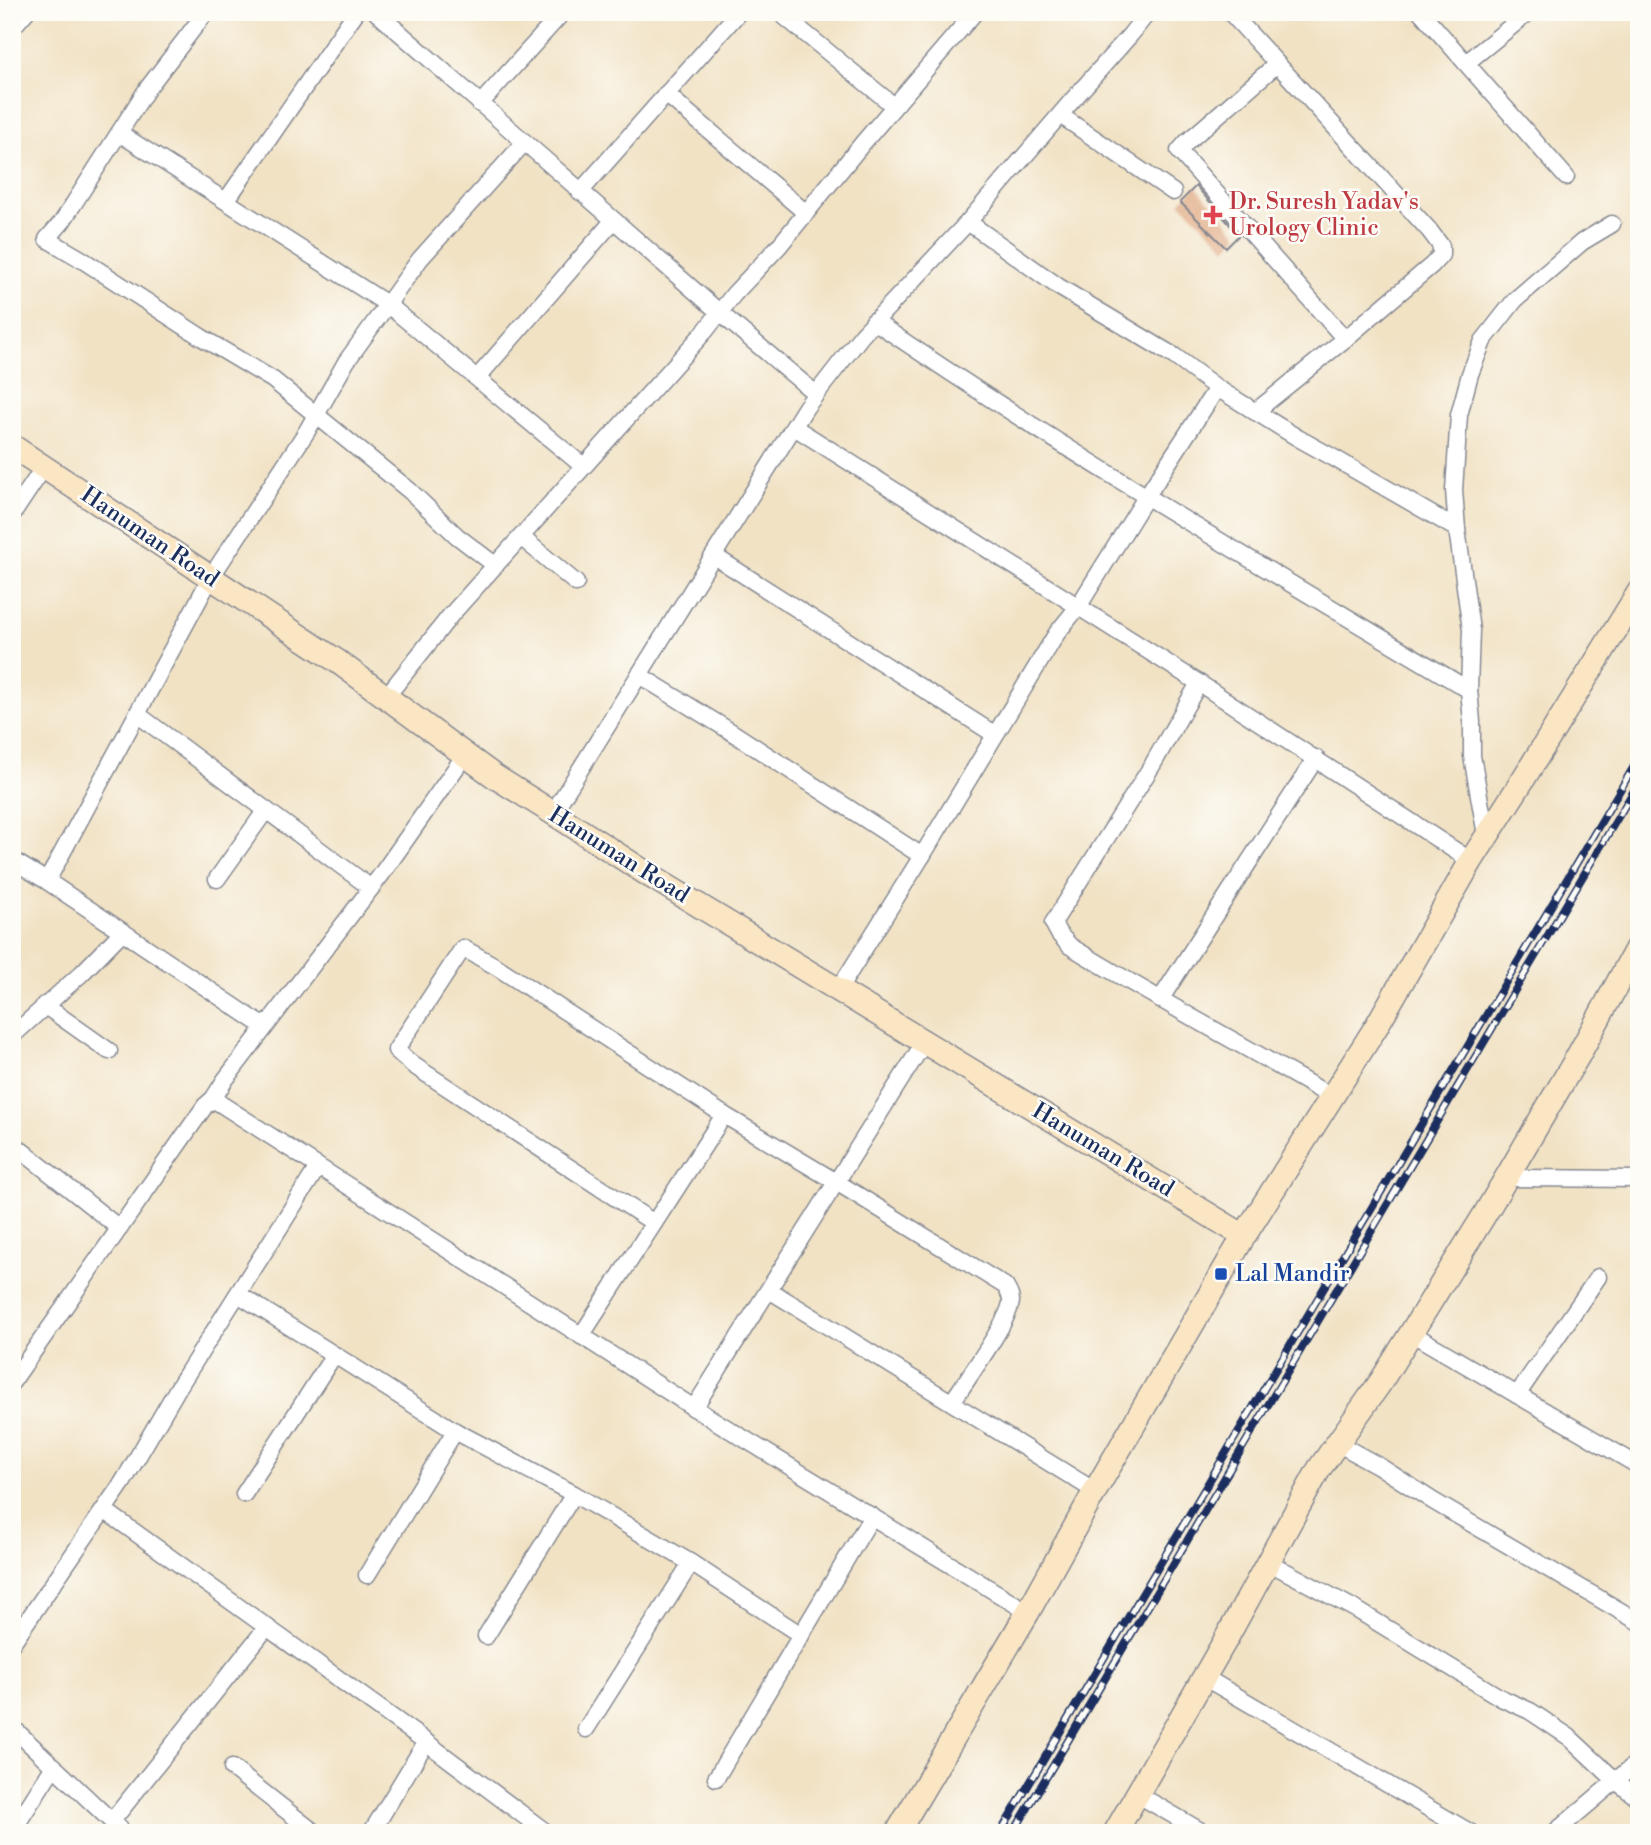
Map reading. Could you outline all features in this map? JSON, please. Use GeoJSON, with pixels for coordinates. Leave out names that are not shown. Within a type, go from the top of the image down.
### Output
{"type":"FeatureCollection","features":[{"type":"Feature","properties":{"kind":"street"},"geometry":{"type":"LineString","coordinates":[[12,28],[26,12]]}},
{"type":"Feature","properties":{"kind":"street"},"geometry":{"type":"LineString","coordinates":[[206,12],[147,89],[62,222],[47,239],[273,380],[410,491],[457,536],[495,565]]}},
{"type":"Feature","properties":{"kind":"street"},"geometry":{"type":"LineString","coordinates":[[226,201],[356,12]]}},
{"type":"Feature","properties":{"kind":"street"},"geometry":{"type":"LineString","coordinates":[[376,12],[613,221],[816,394]]}},
{"type":"Feature","properties":{"kind":"street"},"geometry":{"type":"LineString","coordinates":[[480,104],[563,12]]}},
{"type":"Feature","properties":{"kind":"street"},"geometry":{"type":"LineString","coordinates":[[580,192],[739,12]]}},
{"type":"Feature","properties":{"kind":"street"},"geometry":{"type":"LineString","coordinates":[[779,12],[894,106]]}},
{"type":"Feature","properties":{"kind":"street"},"geometry":{"type":"LineString","coordinates":[[386,697],[450,615],[706,330],[975,12]]}},
{"type":"Feature","properties":{"kind":"street"},"geometry":{"type":"LineString","coordinates":[[553,813],[816,394],[874,321],[968,222],[1148,12]]}},
{"type":"Feature","properties":{"kind":"street"},"geometry":{"type":"LineString","coordinates":[[1230,12],[1441,246],[1441,255],[1432,265],[1255,412]]}},
{"type":"Feature","properties":{"kind":"street"},"geometry":{"type":"LineString","coordinates":[[1421,12],[1566,177]]}},
{"type":"Feature","properties":{"kind":"street"},"geometry":{"type":"LineString","coordinates":[[1466,63],[1529,12]]}},
{"type":"Feature","properties":{"kind":"street"},"geometry":{"type":"LineString","coordinates":[[1277,64],[1179,151],[1345,339]]}},
{"type":"Feature","properties":{"kind":"street"},"geometry":{"type":"LineString","coordinates":[[666,94],[806,213]]}},
{"type":"Feature","properties":{"kind":"street"},"geometry":{"type":"LineString","coordinates":[[1060,115],[1173,192]]}},
{"type":"Feature","properties":{"kind":"street"},"geometry":{"type":"LineString","coordinates":[[119,133],[387,304],[583,467]]}},
{"type":"Feature","properties":{"kind":"street"},"geometry":{"type":"LineString","coordinates":[[47,881],[211,577],[307,431],[346,362],[420,259],[524,143]]}},
{"type":"Feature","properties":{"kind":"street"},"geometry":{"type":"LineString","coordinates":[[477,378],[613,221]]}},
{"type":"Feature","properties":{"kind":"street"},"geometry":{"type":"LineString","coordinates":[[968,222],[1059,287],[1174,356],[1255,412],[1457,529]]}},
{"type":"Feature","properties":{"kind":"street"},"geometry":{"type":"LineString","coordinates":[[1486,835],[1472,756],[1469,690],[1471,630],[1454,490],[1459,415],[1470,374],[1483,341],[1515,300],[1582,242],[1612,224]]}},
{"type":"Feature","properties":{"kind":"street"},"geometry":{"type":"LineString","coordinates":[[874,321],[957,378],[1146,497],[1469,690]]}},
{"type":"Feature","properties":{"kind":"street"},"geometry":{"type":"LineString","coordinates":[[839,989],[1057,633],[1078,607],[1217,388]]}},
{"type":"Feature","properties":{"kind":"street"},"geometry":{"type":"LineString","coordinates":[[794,427],[1199,683],[1471,861]]}},
{"type":"Feature","properties":{"kind":"street","name":"Hanuman Road"},"geometry":{"type":"LineString","coordinates":[[12,446],[337,661],[494,776],[652,877],[1244,1236]]}},
{"type":"Feature","properties":{"kind":"street"},"geometry":{"type":"LineString","coordinates":[[12,516],[44,467]]}},
{"type":"Feature","properties":{"kind":"street"},"geometry":{"type":"LineString","coordinates":[[521,537],[576,583]]}},
{"type":"Feature","properties":{"kind":"street"},"geometry":{"type":"LineString","coordinates":[[714,556],[995,734]]}},
{"type":"Feature","properties":{"kind":"street"},"geometry":{"type":"LineString","coordinates":[[897,1833],[1028,1612],[1095,1491],[1244,1236],[1376,1027],[1486,835],[1639,592]]}},
{"type":"Feature","properties":{"kind":"street"},"geometry":{"type":"LineString","coordinates":[[639,675],[922,856]]}},
{"type":"Feature","properties":{"kind":"street"},"geometry":{"type":"LineString","coordinates":[[1199,683],[1153,764],[1053,923],[1070,946],[1332,1097]]}},
{"type":"Feature","properties":{"kind":"street"},"geometry":{"type":"LineString","coordinates":[[137,713],[371,888]]}},
{"type":"Feature","properties":{"kind":"street"},"geometry":{"type":"LineString","coordinates":[[12,1382],[205,1106],[213,1099],[371,888],[465,755]]}},
{"type":"Feature","properties":{"kind":"street"},"geometry":{"type":"LineString","coordinates":[[1160,1000],[1315,758]]}},
{"type":"Feature","properties":{"kind":"street"},"geometry":{"type":"LineString","coordinates":[[217,879],[267,810]]}},
{"type":"Feature","properties":{"kind":"street"},"geometry":{"type":"LineString","coordinates":[[12,860],[265,1027]]}},
{"type":"Feature","properties":{"kind":"street"},"geometry":{"type":"LineString","coordinates":[[12,1036],[82,973],[122,932]]}},
{"type":"Feature","properties":{"kind":"street"},"geometry":{"type":"LineString","coordinates":[[1115,1833],[1319,1469],[1380,1383],[1507,1178],[1639,944]]}},
{"type":"Feature","properties":{"kind":"street"},"geometry":{"type":"LineString","coordinates":[[654,1223],[396,1051],[463,948],[497,967],[724,1115],[1004,1286],[1012,1298],[1010,1309],[952,1402]]}},
{"type":"Feature","properties":{"kind":"street"},"geometry":{"type":"LineString","coordinates":[[44,1005],[109,1051]]}},
{"type":"Feature","properties":{"kind":"street"},"geometry":{"type":"LineString","coordinates":[[694,1408],[925,1041]]}},
{"type":"Feature","properties":{"kind":"street"},"geometry":{"type":"LineString","coordinates":[[213,1099],[694,1408],[1028,1612]]}},
{"type":"Feature","properties":{"kind":"street"},"geometry":{"type":"LineString","coordinates":[[581,1336],[724,1115]]}},
{"type":"Feature","properties":{"kind":"street"},"geometry":{"type":"LineString","coordinates":[[12,1143],[120,1228]]}},
{"type":"Feature","properties":{"kind":"street"},"geometry":{"type":"LineString","coordinates":[[12,1643],[123,1482],[178,1388],[318,1167]]}},
{"type":"Feature","properties":{"kind":"street"},"geometry":{"type":"LineString","coordinates":[[1507,1178],[1639,1179]]}},
{"type":"Feature","properties":{"kind":"street"},"geometry":{"type":"LineString","coordinates":[[1517,1395],[1598,1277]]}},
{"type":"Feature","properties":{"kind":"street"},"geometry":{"type":"LineString","coordinates":[[769,1290],[1095,1491]]}},
{"type":"Feature","properties":{"kind":"street"},"geometry":{"type":"LineString","coordinates":[[238,1294],[455,1431],[573,1494],[691,1563],[801,1635]]}},
{"type":"Feature","properties":{"kind":"street"},"geometry":{"type":"LineString","coordinates":[[1412,1333],[1639,1465]]}},
{"type":"Feature","properties":{"kind":"street"},"geometry":{"type":"LineString","coordinates":[[244,1494],[334,1355]]}},
{"type":"Feature","properties":{"kind":"street"},"geometry":{"type":"LineString","coordinates":[[367,1575],[455,1431]]}},
{"type":"Feature","properties":{"kind":"street"},"geometry":{"type":"LineString","coordinates":[[1337,1443],[1639,1622]]}},
{"type":"Feature","properties":{"kind":"street"},"geometry":{"type":"LineString","coordinates":[[486,1636],[573,1494]]}},
{"type":"Feature","properties":{"kind":"street"},"geometry":{"type":"LineString","coordinates":[[104,1510],[426,1742],[529,1827],[547,1833]]}},
{"type":"Feature","properties":{"kind":"street"},"geometry":{"type":"LineString","coordinates":[[716,1778],[872,1516]]}},
{"type":"Feature","properties":{"kind":"street"},"geometry":{"type":"LineString","coordinates":[[1268,1562],[1357,1610],[1501,1698],[1531,1711],[1569,1737],[1615,1780],[1639,1798]]}},
{"type":"Feature","properties":{"kind":"street"},"geometry":{"type":"LineString","coordinates":[[586,1729],[691,1563]]}},
{"type":"Feature","properties":{"kind":"street"},"geometry":{"type":"LineString","coordinates":[[111,1821],[267,1627]]}},
{"type":"Feature","properties":{"kind":"street"},"geometry":{"type":"LineString","coordinates":[[1204,1677],[1471,1833]]}},
{"type":"Feature","properties":{"kind":"street"},"geometry":{"type":"LineString","coordinates":[[12,1727],[124,1833]]}},
{"type":"Feature","properties":{"kind":"street"},"geometry":{"type":"LineString","coordinates":[[371,1833],[426,1742]]}},
{"type":"Feature","properties":{"kind":"street"},"geometry":{"type":"LineString","coordinates":[[1554,1833],[1639,1761]]}},
{"type":"Feature","properties":{"kind":"street"},"geometry":{"type":"LineString","coordinates":[[12,1832],[54,1766]]}},
{"type":"Feature","properties":{"kind":"street"},"geometry":{"type":"LineString","coordinates":[[232,1768],[315,1833]]}},
{"type":"Feature","properties":{"kind":"street"},"geometry":{"type":"LineString","coordinates":[[1137,1794],[1204,1833]]}},
{"type":"Feature","properties":{"kind":"building"},"geometry":{"type":"Polygon","coordinates":[[[1196,186],[1239,235],[1226,248],[1180,202],[1196,186]]]}},
{"type":"Feature","properties":{"kind":"railway"},"geometry":{"type":"LineString","coordinates":[[1000,1833],[1639,758]]}},
{"type":"Feature","properties":{"kind":"railway"},"geometry":{"type":"LineString","coordinates":[[1013,1833],[1639,782]]}},
{"type":"Feature","properties":{"kind":"place","name":"Dr. Suresh Yadav's Urology Clinic"},"geometry":{"type":"Point","coordinates":[1213,215]}},
{"type":"Feature","properties":{"kind":"place","name":"Lal Mandir"},"geometry":{"type":"Point","coordinates":[1221,1274]}}]}
